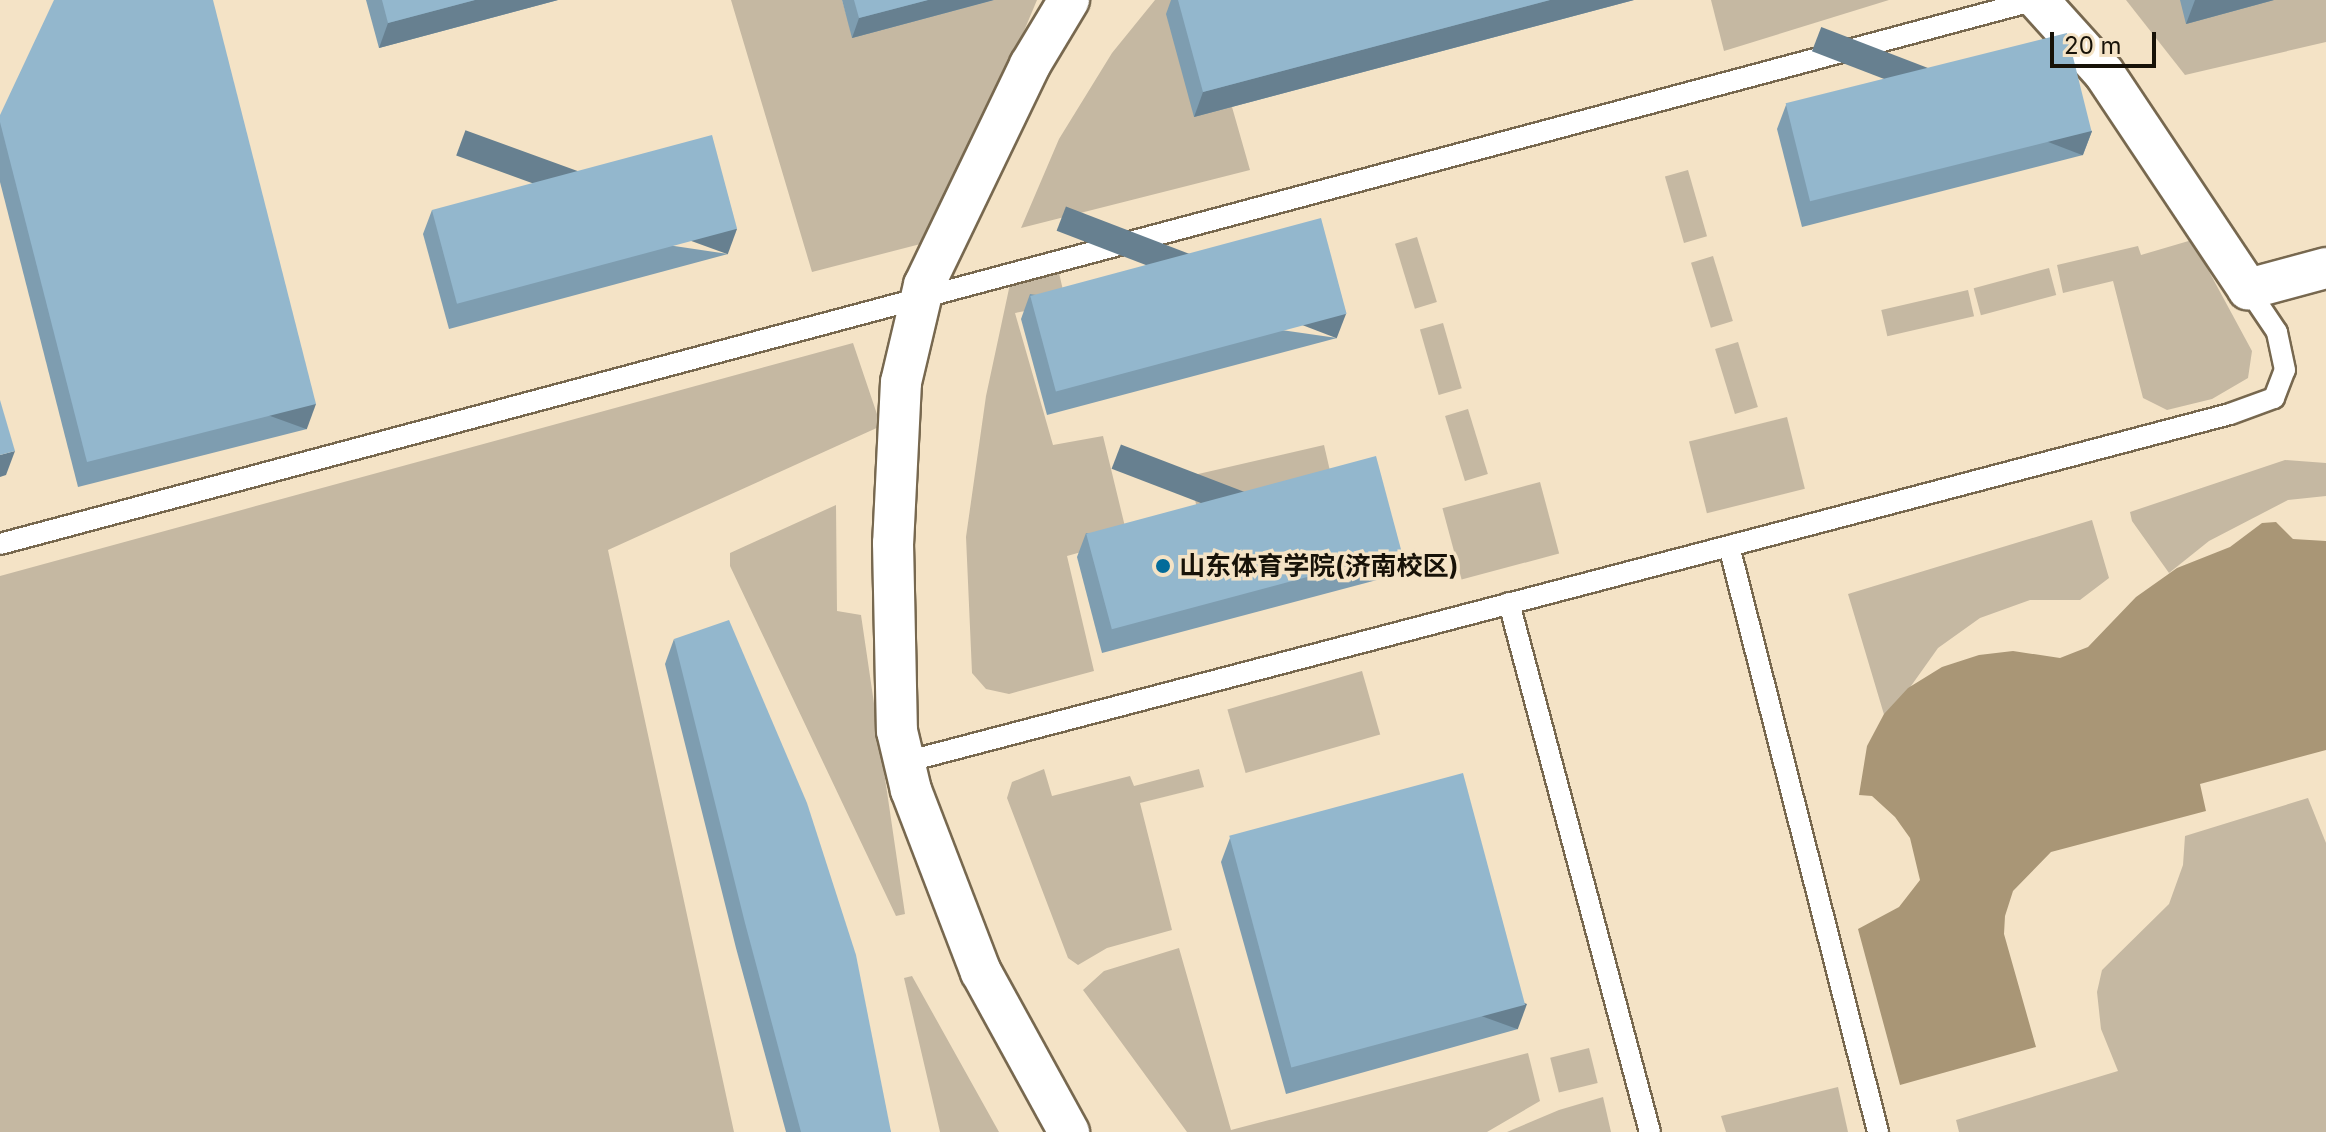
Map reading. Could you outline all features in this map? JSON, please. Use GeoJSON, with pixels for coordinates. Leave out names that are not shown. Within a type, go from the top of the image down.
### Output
{"type":"FeatureCollection","features":[{"type":"Feature","properties":{"kind":"street"},"geometry":{"type":"LineString","coordinates":[[1069,0],[1030,65],[921,298],[901,382],[893,543],[897,731],[905,762],[939,871],[981,972],[1069,1132]]}},
{"type":"Feature","properties":{"kind":"street"},"geometry":{"type":"LineString","coordinates":[[2037,0],[2104,73],[2248,289],[2326,268]]}},
{"type":"Feature","properties":{"kind":"lane"},"geometry":{"type":"LineString","coordinates":[[0,544],[2037,0]]}},
{"type":"Feature","properties":{"kind":"lane"},"geometry":{"type":"LineString","coordinates":[[905,762],[2230,414],[2274,398],[2285,370],[2277,332],[2248,289]]}},
{"type":"Feature","properties":{"kind":"lane"},"geometry":{"type":"LineString","coordinates":[[1729,546],[1878,1132]]}},
{"type":"Feature","properties":{"kind":"lane"},"geometry":{"type":"LineString","coordinates":[[1509,603],[1650,1132]]}},
{"type":"Feature","properties":{"kind":"shaded area"},"geometry":{"type":"Polygon","coordinates":[[[731,0],[842,0],[853,37],[994,0],[1037,0],[936,240],[812,272],[731,0]]]}},
{"type":"Feature","properties":{"kind":"shaded area"},"geometry":{"type":"Polygon","coordinates":[[[1155,0],[1216,0],[1232,107],[1250,170],[1021,228],[1059,139],[1112,53],[1155,0]]]}},
{"type":"Feature","properties":{"kind":"shaded area"},"geometry":{"type":"Polygon","coordinates":[[[1711,0],[1889,0],[1724,51],[1711,0]]]}},
{"type":"Feature","properties":{"kind":"shaded area"},"geometry":{"type":"Polygon","coordinates":[[[2126,0],[2326,0],[2326,42],[2185,75],[2126,0]]]}},
{"type":"Feature","properties":{"kind":"shaded area"},"geometry":{"type":"Polygon","coordinates":[[[1688,170],[1707,236],[1684,243],[1665,177],[1688,170]]]}},
{"type":"Feature","properties":{"kind":"shaded area"},"geometry":{"type":"Polygon","coordinates":[[[1417,237],[1437,302],[1415,309],[1395,244],[1417,237]]]}},
{"type":"Feature","properties":{"kind":"shaded area"},"geometry":{"type":"Polygon","coordinates":[[[2192,240],[2252,351],[2248,378],[2212,399],[2167,410],[2143,398],[2113,281],[2063,293],[2057,265],[2138,246],[2141,255],[2192,240]]]}},
{"type":"Feature","properties":{"kind":"shaded area"},"geometry":{"type":"Polygon","coordinates":[[[1713,256],[1733,321],[1711,328],[1691,263],[1713,256]]]}},
{"type":"Feature","properties":{"kind":"shaded area"},"geometry":{"type":"Polygon","coordinates":[[[2049,268],[2056,295],[1981,315],[1974,288],[2049,268]]]}},
{"type":"Feature","properties":{"kind":"shaded area"},"geometry":{"type":"Polygon","coordinates":[[[1059,273],[1066,303],[1015,313],[1053,445],[1103,436],[1128,539],[1067,556],[1094,671],[1009,694],[986,689],[972,673],[966,537],[986,396],[1010,284],[1059,273]]]}},
{"type":"Feature","properties":{"kind":"shaded area"},"geometry":{"type":"Polygon","coordinates":[[[1968,290],[1974,316],[1887,336],[1881,310],[1968,290]]]}},
{"type":"Feature","properties":{"kind":"shaded area"},"geometry":{"type":"Polygon","coordinates":[[[1443,323],[1462,388],[1439,395],[1420,330],[1443,323]]]}},
{"type":"Feature","properties":{"kind":"shaded area"},"geometry":{"type":"Polygon","coordinates":[[[1738,342],[1758,407],[1735,414],[1715,349],[1738,342]]]}},
{"type":"Feature","properties":{"kind":"shaded area"},"geometry":{"type":"Polygon","coordinates":[[[853,343],[881,426],[608,550],[734,1132],[0,1132],[0,576],[853,343]]]}},
{"type":"Feature","properties":{"kind":"shaded area"},"geometry":{"type":"Polygon","coordinates":[[[1468,409],[1488,474],[1465,481],[1445,416],[1468,409]]]}},
{"type":"Feature","properties":{"kind":"shaded area"},"geometry":{"type":"Polygon","coordinates":[[[1787,417],[1805,489],[1707,513],[1689,441],[1787,417]]]}},
{"type":"Feature","properties":{"kind":"shaded area"},"geometry":{"type":"Polygon","coordinates":[[[1324,445],[1333,485],[1199,516],[1190,476],[1324,445]]]}},
{"type":"Feature","properties":{"kind":"shaded area"},"geometry":{"type":"Polygon","coordinates":[[[2285,460],[2326,463],[2326,496],[2288,500],[2209,541],[2169,573],[2132,521],[2130,512],[2285,460]]]}},
{"type":"Feature","properties":{"kind":"shaded area"},"geometry":{"type":"Polygon","coordinates":[[[1540,482],[1559,553],[1462,580],[1442,508],[1540,482]]]}},
{"type":"Feature","properties":{"kind":"shaded area"},"geometry":{"type":"Polygon","coordinates":[[[836,505],[837,611],[861,615],[905,914],[896,916],[730,566],[730,553],[836,505]]]}},
{"type":"Feature","properties":{"kind":"shaded area"},"geometry":{"type":"Polygon","coordinates":[[[2092,520],[2109,578],[2080,600],[2030,600],[1980,618],[1938,648],[1911,686],[1891,738],[1848,594],[2092,520]]]}},
{"type":"Feature","properties":{"kind":"shaded area"},"geometry":{"type":"Polygon","coordinates":[[[2276,522],[2293,539],[2326,541],[2326,750],[2200,784],[2206,811],[2051,852],[2013,891],[2005,916],[2004,934],[2036,1047],[1900,1085],[1858,929],[1899,907],[1920,880],[1910,838],[1895,817],[1872,796],[1859,795],[1867,746],[1884,714],[1908,688],[1942,667],[1979,655],[2013,651],[2060,658],[2088,647],[2136,597],[2177,568],[2230,547],[2262,523],[2276,522]]]}},
{"type":"Feature","properties":{"kind":"shaded area"},"geometry":{"type":"Polygon","coordinates":[[[1362,671],[1380,734],[1246,773],[1227,710],[1362,671]]]}},
{"type":"Feature","properties":{"kind":"shaded area"},"geometry":{"type":"Polygon","coordinates":[[[1044,769],[1052,796],[1130,776],[1134,786],[1199,769],[1204,787],[1140,803],[1172,930],[1107,948],[1078,965],[1068,958],[1007,798],[1012,782],[1044,769]]]}},
{"type":"Feature","properties":{"kind":"shaded area"},"geometry":{"type":"Polygon","coordinates":[[[2308,798],[2326,843],[2326,1132],[1959,1132],[1956,1120],[2118,1071],[2101,1029],[2097,992],[2102,970],[2169,904],[2183,865],[2185,836],[2308,798]]]}},
{"type":"Feature","properties":{"kind":"shaded area"},"geometry":{"type":"Polygon","coordinates":[[[1179,948],[1231,1130],[1528,1053],[1540,1101],[1487,1132],[1187,1132],[1083,990],[1104,971],[1179,948]]]}},
{"type":"Feature","properties":{"kind":"shaded area"},"geometry":{"type":"Polygon","coordinates":[[[912,976],[999,1132],[940,1132],[904,978],[912,976]]]}},
{"type":"Feature","properties":{"kind":"shaded area"},"geometry":{"type":"Polygon","coordinates":[[[1589,1048],[1598,1083],[1559,1093],[1550,1058],[1589,1048]]]}},
{"type":"Feature","properties":{"kind":"shaded area"},"geometry":{"type":"Polygon","coordinates":[[[1838,1087],[1848,1132],[1726,1132],[1721,1116],[1838,1087]]]}},
{"type":"Feature","properties":{"kind":"shaded area"},"geometry":{"type":"Polygon","coordinates":[[[1603,1097],[1611,1132],[1507,1132],[1559,1110],[1603,1097]]]}},
{"type":"Feature","properties":{"kind":"building"},"geometry":{"type":"Polygon","coordinates":[[[54,0],[213,0],[316,404],[87,462],[0,122],[0,115],[54,0]]]}},
{"type":"Feature","properties":{"kind":"building"},"geometry":{"type":"Polygon","coordinates":[[[382,0],[475,0],[388,23],[382,0]]]}},
{"type":"Feature","properties":{"kind":"building"},"geometry":{"type":"Polygon","coordinates":[[[854,0],[928,0],[859,18],[854,0]]]}},
{"type":"Feature","properties":{"kind":"building"},"geometry":{"type":"Polygon","coordinates":[[[1178,0],[1550,0],[1203,92],[1178,0]]]}},
{"type":"Feature","properties":{"kind":"building"},"geometry":{"type":"Polygon","coordinates":[[[2067,33],[2091,131],[1810,201],[1786,103],[2067,33]]]}},
{"type":"Feature","properties":{"kind":"building"},"geometry":{"type":"Polygon","coordinates":[[[712,135],[737,229],[457,304],[432,210],[712,135]]]}},
{"type":"Feature","properties":{"kind":"building"},"geometry":{"type":"Polygon","coordinates":[[[1321,218],[1347,314],[1056,392],[1030,296],[1321,218]]]}},
{"type":"Feature","properties":{"kind":"building"},"geometry":{"type":"Polygon","coordinates":[[[0,400],[15,451],[0,455],[0,400]]]}},
{"type":"Feature","properties":{"kind":"building"},"geometry":{"type":"Polygon","coordinates":[[[1376,456],[1402,552],[1112,629],[1086,534],[1376,456]]]}},
{"type":"Feature","properties":{"kind":"building"},"geometry":{"type":"Polygon","coordinates":[[[729,620],[807,803],[856,955],[891,1132],[801,1132],[674,639],[729,620]]]}},
{"type":"Feature","properties":{"kind":"building"},"geometry":{"type":"Polygon","coordinates":[[[1463,773],[1525,1005],[1291,1067],[1229,836],[1463,773]]]}},
{"type":"Feature","properties":{"kind":"place","name":"山东体育学院(济南校区)"},"geometry":{"type":"Point","coordinates":[1163,566]}}]}
